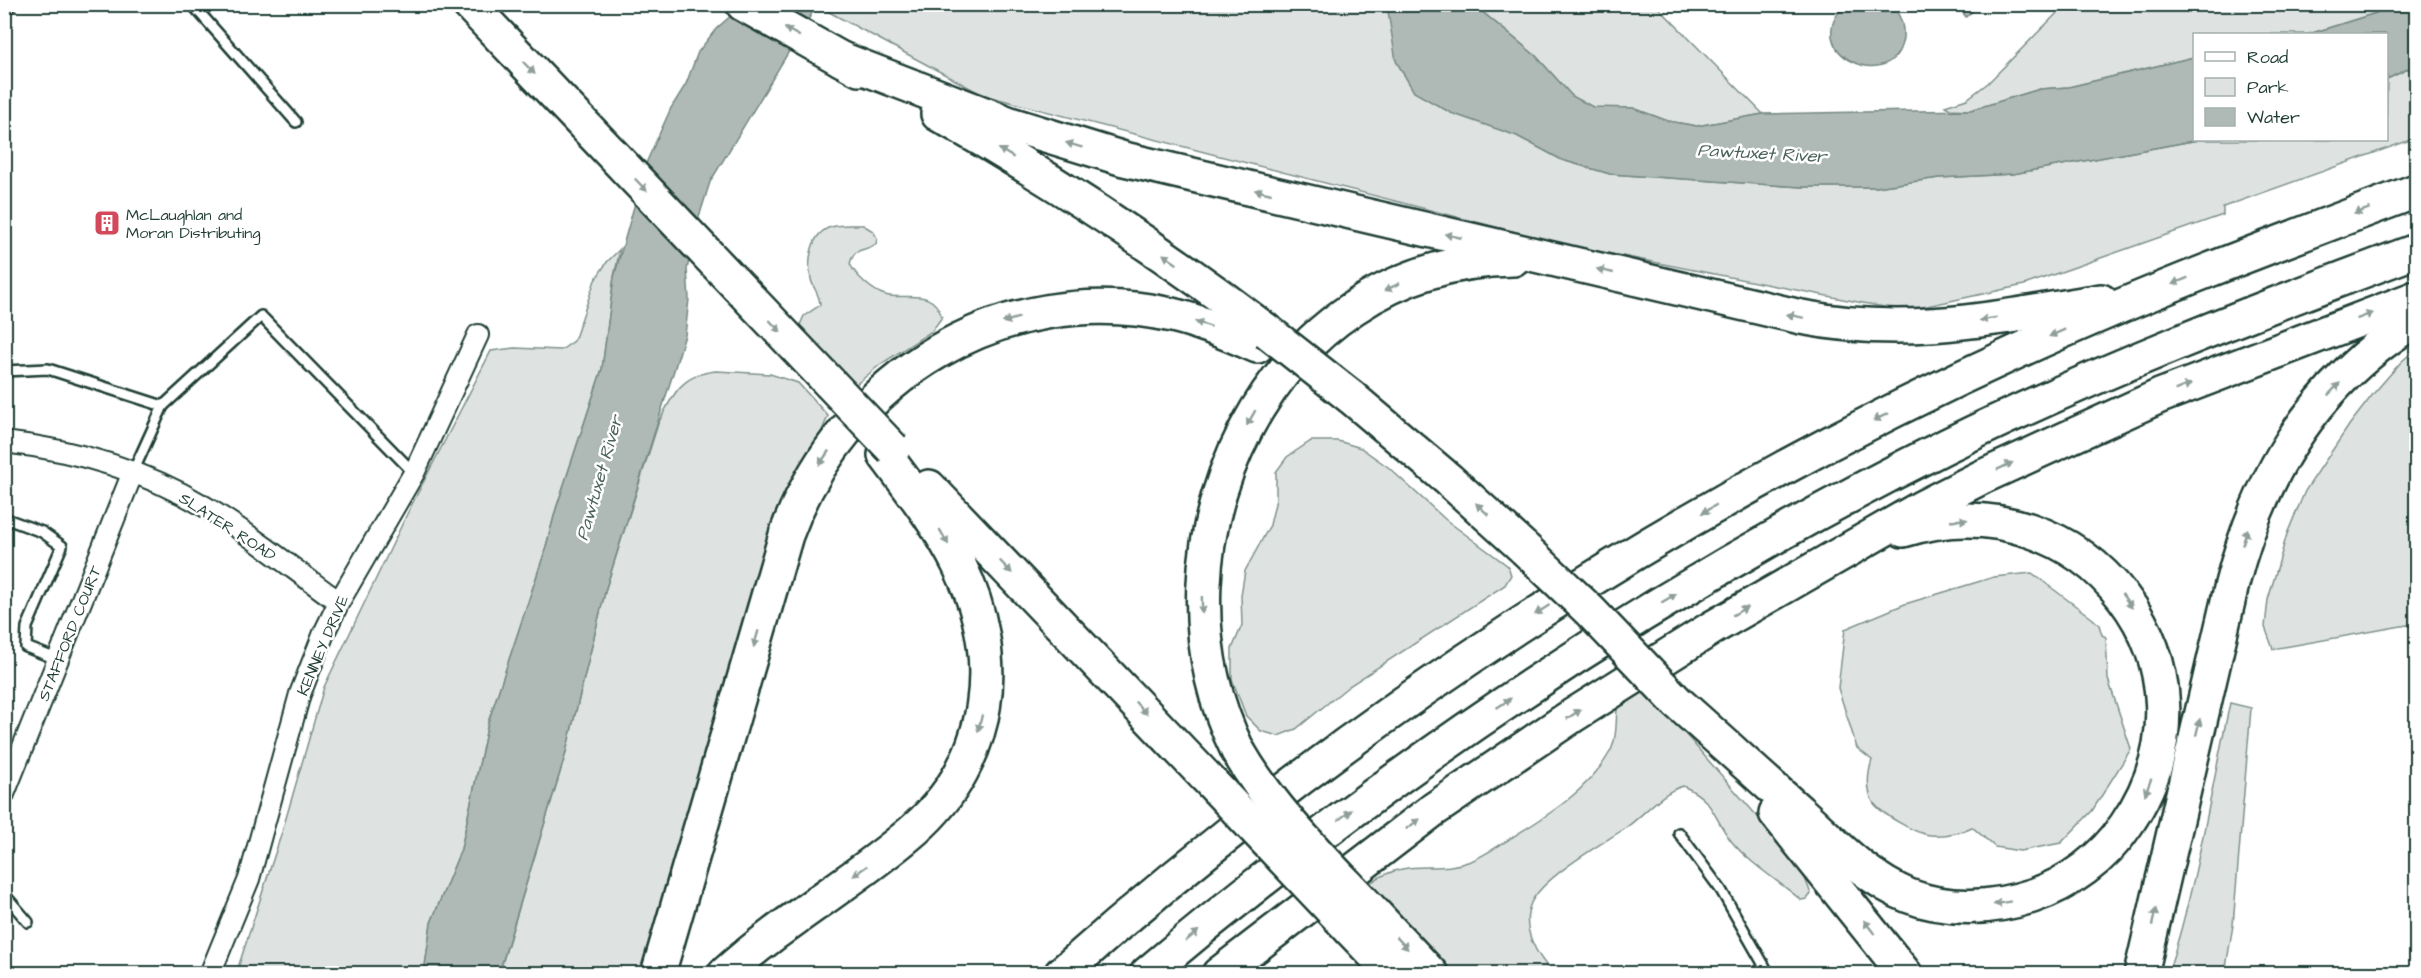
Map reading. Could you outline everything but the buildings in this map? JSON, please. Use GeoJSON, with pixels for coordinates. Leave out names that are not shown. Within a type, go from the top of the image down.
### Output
{"type":"FeatureCollection","features":[{"type":"Feature","properties":{"kind":"highway"},"geometry":{"type":"LineString","coordinates":[[743,4],[1071,193],[1173,261],[1262,339],[1351,397],[1449,480],[1526,549],[1590,611],[1677,702],[1779,816],[1905,974]]}},
{"type":"Feature","properties":{"kind":"highway"},"geometry":{"type":"LineString","coordinates":[[475,12],[830,383],[889,452],[1205,776],[1361,920],[1431,974]]}},
{"type":"Feature","properties":{"kind":"highway"},"geometry":{"type":"LineString","coordinates":[[841,59],[941,99],[1085,148],[1801,317],[1868,327],[1923,327],[1964,323],[2150,294]]}},
{"type":"Feature","properties":{"kind":"highway"},"geometry":{"type":"LineString","coordinates":[[1061,974],[1183,870],[1306,773],[1443,675],[1557,601],[1718,504],[1845,435],[2025,348],[2150,294],[2416,191]]}},
{"type":"Feature","properties":{"kind":"highway"},"geometry":{"type":"LineString","coordinates":[[1147,974],[1276,868],[1419,761],[1584,650],[1716,569],[1890,475],[2067,390],[2190,337],[2416,250]]}},
{"type":"Feature","properties":{"kind":"highway"},"geometry":{"type":"LineString","coordinates":[[1393,974],[1361,920],[1253,777],[1238,751],[1219,706],[1208,661],[1203,627],[1203,578],[1209,530],[1221,486],[1234,452],[1258,406],[1283,373],[1318,337],[1348,313],[1396,285],[1445,268],[1477,261],[1529,259],[1572,263]]}},
{"type":"Feature","properties":{"kind":"highway"},"geometry":{"type":"LineString","coordinates":[[1219,974],[1380,849],[1526,746],[1674,650],[1952,492],[2079,432],[2238,365],[2416,297]]}},
{"type":"Feature","properties":{"kind":"highway"},"geometry":{"type":"LineString","coordinates":[[658,974],[789,527],[815,472],[858,415],[897,378],[941,349],[989,327],[1040,312],[1096,308],[1154,312],[1262,339]]}},
{"type":"Feature","properties":{"kind":"highway"},"geometry":{"type":"LineString","coordinates":[[2141,974],[2234,573],[2246,532],[2263,491],[2296,434],[2315,409],[2381,345],[2416,320]]}},
{"type":"Feature","properties":{"kind":"highway"},"geometry":{"type":"LineString","coordinates":[[725,974],[768,937],[887,851],[924,820],[956,779],[967,761],[978,733],[987,674],[984,643],[975,606],[959,566],[942,535],[889,452]]}},
{"type":"Feature","properties":{"kind":"highway"},"geometry":{"type":"LineString","coordinates":[[1677,702],[1860,866],[1891,887],[1925,902],[1984,906],[2023,898],[2072,877],[2105,850],[2121,833],[2143,797],[2158,757],[2163,715],[2162,692],[2152,648],[2140,622],[2119,590],[2087,560],[2059,542],[2030,530],[2003,523],[1958,519],[1927,523],[1894,532],[1843,554]]}},
{"type":"Feature","properties":{"kind":"highway"},"geometry":{"type":"LineString","coordinates":[[1361,920],[1385,974]]}},
{"type":"Feature","properties":{"kind":"highway"},"geometry":{"type":"LineString","coordinates":[[1225,974],[1251,950]]}},
{"type":"Feature","properties":{"kind":"street","name":"KENNEY DRIVE"},"geometry":{"type":"LineString","coordinates":[[210,974],[249,879],[300,694],[339,602],[414,473],[478,335]]}},
{"type":"Feature","properties":{"kind":"street","name":"SLATER ROAD"},"geometry":{"type":"LineString","coordinates":[[4,442],[84,456],[133,472],[204,506],[339,602]]}},
{"type":"Feature","properties":{"kind":"street","name":"STAFFORD COURT"},"geometry":{"type":"LineString","coordinates":[[4,794],[133,472]]}},
{"type":"Feature","properties":{"kind":"lane"},"geometry":{"type":"LineString","coordinates":[[4,11],[12,4]]}},
{"type":"Feature","properties":{"kind":"lane"},"geometry":{"type":"LineString","coordinates":[[192,4],[296,122]]}},
{"type":"Feature","properties":{"kind":"lane"},"geometry":{"type":"LineString","coordinates":[[133,472],[163,406],[261,316],[414,473]]}},
{"type":"Feature","properties":{"kind":"lane"},"geometry":{"type":"LineString","coordinates":[[4,371],[48,369],[163,406]]}},
{"type":"Feature","properties":{"kind":"lane"},"geometry":{"type":"LineString","coordinates":[[4,518],[42,532],[62,546],[27,627],[26,647],[58,660]]}},
{"type":"Feature","properties":{"kind":"lane"},"geometry":{"type":"LineString","coordinates":[[1679,833],[1721,890],[1769,974]]}},
{"type":"Feature","properties":{"kind":"lane"},"geometry":{"type":"LineString","coordinates":[[4,894],[28,922]]}},
{"type":"Feature","properties":{"kind":"green space"},"geometry":{"type":"Polygon","coordinates":[[[816,5],[1387,5],[1388,10],[1517,136],[1562,160],[1610,174],[1802,187],[1876,187],[1939,178],[2013,174],[2193,141],[2388,141],[2388,79],[2416,65],[2416,138],[2223,207],[2223,215],[2024,285],[1904,311],[1566,245],[983,95],[816,5]]]}},
{"type":"Feature","properties":{"kind":"green space"},"geometry":{"type":"Polygon","coordinates":[[[1477,5],[1656,5],[1763,114],[1697,126],[1668,121],[1633,108],[1593,108],[1572,96],[1536,56],[1480,10],[1477,5]]]}},
{"type":"Feature","properties":{"kind":"green space"},"geometry":{"type":"Polygon","coordinates":[[[2065,5],[2392,5],[2376,13],[2312,33],[2193,33],[2193,57],[2069,87],[2040,89],[1971,110],[1950,109],[1945,106],[1967,99],[1988,83],[2065,5]]]}},
{"type":"Feature","properties":{"kind":"green space"},"geometry":{"type":"Polygon","coordinates":[[[863,225],[873,231],[877,238],[876,244],[854,254],[850,264],[856,273],[870,287],[885,295],[918,297],[932,301],[938,307],[942,317],[932,331],[881,364],[854,386],[799,327],[804,316],[820,305],[810,272],[810,256],[815,241],[824,230],[831,227],[863,225]]]}},
{"type":"Feature","properties":{"kind":"green space"},"geometry":{"type":"Polygon","coordinates":[[[620,249],[602,369],[488,723],[461,849],[431,923],[424,973],[236,974],[282,832],[324,687],[407,514],[491,351],[514,348],[561,350],[574,341],[595,280],[607,262],[620,249]]]}},
{"type":"Feature","properties":{"kind":"green space"},"geometry":{"type":"Polygon","coordinates":[[[2416,349],[2416,629],[2407,625],[2273,649],[2265,627],[2268,600],[2287,534],[2305,491],[2374,393],[2401,362],[2416,349]]]}},
{"type":"Feature","properties":{"kind":"green space"},"geometry":{"type":"Polygon","coordinates":[[[716,371],[770,374],[798,383],[828,416],[811,457],[644,973],[499,974],[565,756],[606,588],[658,424],[679,388],[694,377],[716,371]]]}},
{"type":"Feature","properties":{"kind":"green space"},"geometry":{"type":"Polygon","coordinates":[[[1311,441],[1338,441],[1361,448],[1388,467],[1446,520],[1508,566],[1511,575],[1505,585],[1349,686],[1296,729],[1278,736],[1261,731],[1246,716],[1232,679],[1232,649],[1242,625],[1241,595],[1245,571],[1270,525],[1276,499],[1276,472],[1287,457],[1311,441]]]}},
{"type":"Feature","properties":{"kind":"green space"},"geometry":{"type":"Polygon","coordinates":[[[2032,573],[2093,619],[2099,625],[2102,635],[2106,637],[2108,679],[2131,749],[2092,811],[2061,843],[2020,851],[1995,847],[1972,827],[1957,832],[1930,835],[1908,827],[1877,807],[1869,792],[1869,770],[1872,760],[1857,748],[1838,688],[1845,629],[1905,604],[1994,577],[2032,573]]]}},
{"type":"Feature","properties":{"kind":"green space"},"geometry":{"type":"Polygon","coordinates":[[[1644,687],[1800,865],[1811,894],[1807,899],[1801,900],[1756,865],[1732,842],[1708,804],[1683,786],[1659,799],[1632,823],[1559,873],[1537,893],[1528,912],[1529,932],[1536,950],[1553,973],[1454,973],[1370,883],[1397,870],[1445,867],[1471,861],[1539,821],[1578,791],[1601,766],[1614,741],[1617,707],[1644,687]]]}},
{"type":"Feature","properties":{"kind":"green space"},"geometry":{"type":"Polygon","coordinates":[[[2230,703],[2251,708],[2233,925],[2225,973],[2168,973],[2195,873],[2230,703]]]}},
{"type":"Feature","properties":{"kind":"water"},"geometry":{"type":"Polygon","coordinates":[[[1956,4],[1979,4],[1979,5],[1966,17],[1956,4]]]}},
{"type":"Feature","properties":{"kind":"water"},"geometry":{"type":"Polygon","coordinates":[[[2392,4],[2416,5],[2416,65],[2388,79],[2388,33],[2312,33],[2376,13],[2392,4]]]}},
{"type":"Feature","properties":{"kind":"water","name":"Pawtuxet River"},"geometry":{"type":"Polygon","coordinates":[[[743,5],[817,5],[710,182],[687,269],[689,299],[685,335],[606,588],[565,756],[499,973],[424,974],[431,923],[461,849],[488,723],[602,369],[614,277],[647,161],[671,108],[686,84],[698,52],[716,29],[743,5]]]}},
{"type":"Feature","properties":{"kind":"water","name":"Pawtuxet River"},"geometry":{"type":"Polygon","coordinates":[[[1387,5],[1477,5],[1480,10],[1536,56],[1572,96],[1593,107],[1633,108],[1668,121],[1697,126],[1763,114],[1971,110],[2040,89],[2069,87],[2193,57],[2193,141],[2013,174],[1939,178],[1876,187],[1802,187],[1610,174],[1562,160],[1517,136],[1451,113],[1414,92],[1396,61],[1387,5]]]}},
{"type":"Feature","properties":{"kind":"water"},"geometry":{"type":"Polygon","coordinates":[[[1845,5],[1890,5],[1902,24],[1903,38],[1896,55],[1883,64],[1868,66],[1853,62],[1840,52],[1833,39],[1833,23],[1845,5]]]}},
{"type":"Feature","properties":{"kind":"place","name":"McLaughlan and Moran Distributing"},"geometry":{"type":"Point","coordinates":[107,223]}}]}
